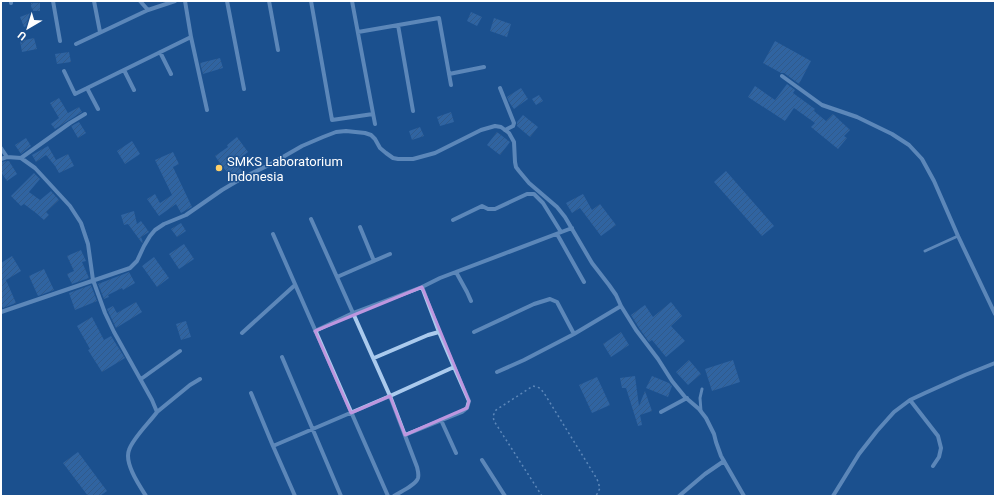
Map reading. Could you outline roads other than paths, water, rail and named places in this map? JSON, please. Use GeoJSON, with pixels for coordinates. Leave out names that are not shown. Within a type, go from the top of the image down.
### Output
{"type":"FeatureCollection","features":[{"type":"Feature","properties":{"kind":"street"},"geometry":{"type":"LineString","coordinates":[[53,1],[60,41]]}},
{"type":"Feature","properties":{"kind":"street"},"geometry":{"type":"LineString","coordinates":[[94,1],[100,32]]}},
{"type":"Feature","properties":{"kind":"street"},"geometry":{"type":"LineString","coordinates":[[140,1],[148,10]]}},
{"type":"Feature","properties":{"kind":"street"},"geometry":{"type":"LineString","coordinates":[[76,44],[148,10],[175,1]]}},
{"type":"Feature","properties":{"kind":"street"},"geometry":{"type":"LineString","coordinates":[[184,1],[207,110]]}},
{"type":"Feature","properties":{"kind":"street"},"geometry":{"type":"LineString","coordinates":[[227,1],[244,89]]}},
{"type":"Feature","properties":{"kind":"street"},"geometry":{"type":"LineString","coordinates":[[268,1],[278,50]]}},
{"type":"Feature","properties":{"kind":"street"},"geometry":{"type":"LineString","coordinates":[[311,1],[332,120],[373,114]]}},
{"type":"Feature","properties":{"kind":"street"},"geometry":{"type":"LineString","coordinates":[[352,1],[375,124]]}},
{"type":"Feature","properties":{"kind":"street"},"geometry":{"type":"LineString","coordinates":[[358,32],[440,18],[451,85]]}},
{"type":"Feature","properties":{"kind":"street"},"geometry":{"type":"LineString","coordinates":[[398,25],[413,111]]}},
{"type":"Feature","properties":{"kind":"street"},"geometry":{"type":"LineString","coordinates":[[64,71],[75,94],[191,37]]}},
{"type":"Feature","properties":{"kind":"street"},"geometry":{"type":"LineString","coordinates":[[160,52],[171,74]]}},
{"type":"Feature","properties":{"kind":"street"},"geometry":{"type":"LineString","coordinates":[[449,74],[484,67]]}},
{"type":"Feature","properties":{"kind":"street"},"geometry":{"type":"LineString","coordinates":[[124,70],[134,90]]}},
{"type":"Feature","properties":{"kind":"street"},"geometry":{"type":"LineString","coordinates":[[782,76],[822,105],[857,117],[892,134],[909,145],[922,159],[934,181],[995,314]]}},
{"type":"Feature","properties":{"kind":"street"},"geometry":{"type":"LineString","coordinates":[[87,88],[98,108]]}},
{"type":"Feature","properties":{"kind":"street"},"geometry":{"type":"LineString","coordinates":[[500,88],[514,124],[505,130]]}},
{"type":"Feature","properties":{"kind":"street"},"geometry":{"type":"LineString","coordinates":[[21,158],[85,114]]}},
{"type":"Feature","properties":{"kind":"street"},"geometry":{"type":"LineString","coordinates":[[1,312],[130,268],[138,261],[150,236],[155,230],[164,224],[186,215],[244,177],[269,165],[302,146],[336,132],[346,131],[371,135],[380,148],[392,158],[413,159],[435,153],[482,130],[495,126],[501,127],[514,142],[515,162],[518,171],[529,183],[557,207],[565,217],[582,248],[616,295],[636,330],[658,359],[672,381],[702,413],[714,434],[724,461],[744,496]]}},
{"type":"Feature","properties":{"kind":"street"},"geometry":{"type":"LineString","coordinates":[[1,148],[7,157]]}},
{"type":"Feature","properties":{"kind":"street"},"geometry":{"type":"LineString","coordinates":[[1,159],[7,157],[21,158],[34,168],[70,206],[81,223],[88,244],[93,280],[108,320],[141,379],[157,412]]}},
{"type":"Feature","properties":{"kind":"street"},"geometry":{"type":"LineString","coordinates":[[453,220],[482,206],[488,209],[495,209],[527,194],[534,194],[562,232]]}},
{"type":"Feature","properties":{"kind":"street"},"geometry":{"type":"LineString","coordinates":[[311,219],[374,358],[417,467],[418,479],[415,483],[394,496]]}},
{"type":"Feature","properties":{"kind":"street"},"geometry":{"type":"LineString","coordinates":[[360,227],[374,261]]}},
{"type":"Feature","properties":{"kind":"street"},"geometry":{"type":"LineString","coordinates":[[315,331],[353,313],[422,287],[440,278],[572,228]]}},
{"type":"Feature","properties":{"kind":"street"},"geometry":{"type":"LineString","coordinates":[[273,234],[388,496]]}},
{"type":"Feature","properties":{"kind":"street"},"geometry":{"type":"LineString","coordinates":[[557,234],[584,282]]}},
{"type":"Feature","properties":{"kind":"street"},"geometry":{"type":"LineString","coordinates":[[337,278],[390,254]]}},
{"type":"Feature","properties":{"kind":"street"},"geometry":{"type":"LineString","coordinates":[[456,272],[471,301]]}},
{"type":"Feature","properties":{"kind":"street"},"geometry":{"type":"LineString","coordinates":[[242,333],[295,285]]}},
{"type":"Feature","properties":{"kind":"street"},"geometry":{"type":"LineString","coordinates":[[405,435],[462,412],[467,408],[468,401],[422,287]]}},
{"type":"Feature","properties":{"kind":"street"},"geometry":{"type":"LineString","coordinates":[[474,332],[550,298],[557,302],[574,334]]}},
{"type":"Feature","properties":{"kind":"street"},"geometry":{"type":"LineString","coordinates":[[497,372],[574,334],[621,306]]}},
{"type":"Feature","properties":{"kind":"street"},"geometry":{"type":"LineString","coordinates":[[374,358],[428,335],[439,332]]}},
{"type":"Feature","properties":{"kind":"street"},"geometry":{"type":"LineString","coordinates":[[141,379],[180,351]]}},
{"type":"Feature","properties":{"kind":"street"},"geometry":{"type":"LineString","coordinates":[[282,357],[341,496]]}},
{"type":"Feature","properties":{"kind":"street"},"geometry":{"type":"LineString","coordinates":[[833,496],[859,454],[894,412],[910,400],[995,363]]}},
{"type":"Feature","properties":{"kind":"street"},"geometry":{"type":"LineString","coordinates":[[273,446],[454,367]]}},
{"type":"Feature","properties":{"kind":"street"},"geometry":{"type":"LineString","coordinates":[[146,496],[132,472],[128,459],[129,451],[134,441],[157,412],[190,385],[200,379]]}},
{"type":"Feature","properties":{"kind":"street"},"geometry":{"type":"LineString","coordinates":[[251,393],[295,496]]}},
{"type":"Feature","properties":{"kind":"street"},"geometry":{"type":"LineString","coordinates":[[661,412],[687,398]]}},
{"type":"Feature","properties":{"kind":"street"},"geometry":{"type":"LineString","coordinates":[[910,400],[938,436],[941,448],[939,457],[933,466]]}},
{"type":"Feature","properties":{"kind":"street"},"geometry":{"type":"LineString","coordinates":[[441,420],[456,453]]}},
{"type":"Feature","properties":{"kind":"street"},"geometry":{"type":"LineString","coordinates":[[482,460],[505,496]]}},
{"type":"Feature","properties":{"kind":"street"},"geometry":{"type":"LineString","coordinates":[[679,496],[705,474],[724,461]]}},
{"type":"Feature","properties":{"kind":"street"},"geometry":{"type":"LineString","coordinates":[[402,491],[405,496]]}},
{"type":"Feature","properties":{"kind":"lane"},"geometry":{"type":"LineString","coordinates":[[925,251],[958,236]]}},
{"type":"Feature","properties":{"kind":"lane"},"geometry":{"type":"LineString","coordinates":[[702,389],[700,398],[702,413]]}},
{"type":"Feature","properties":{"kind":"place","name":"SMKS Laboratorium Indonesia"},"geometry":{"type":"Point","coordinates":[219,168]}}]}
